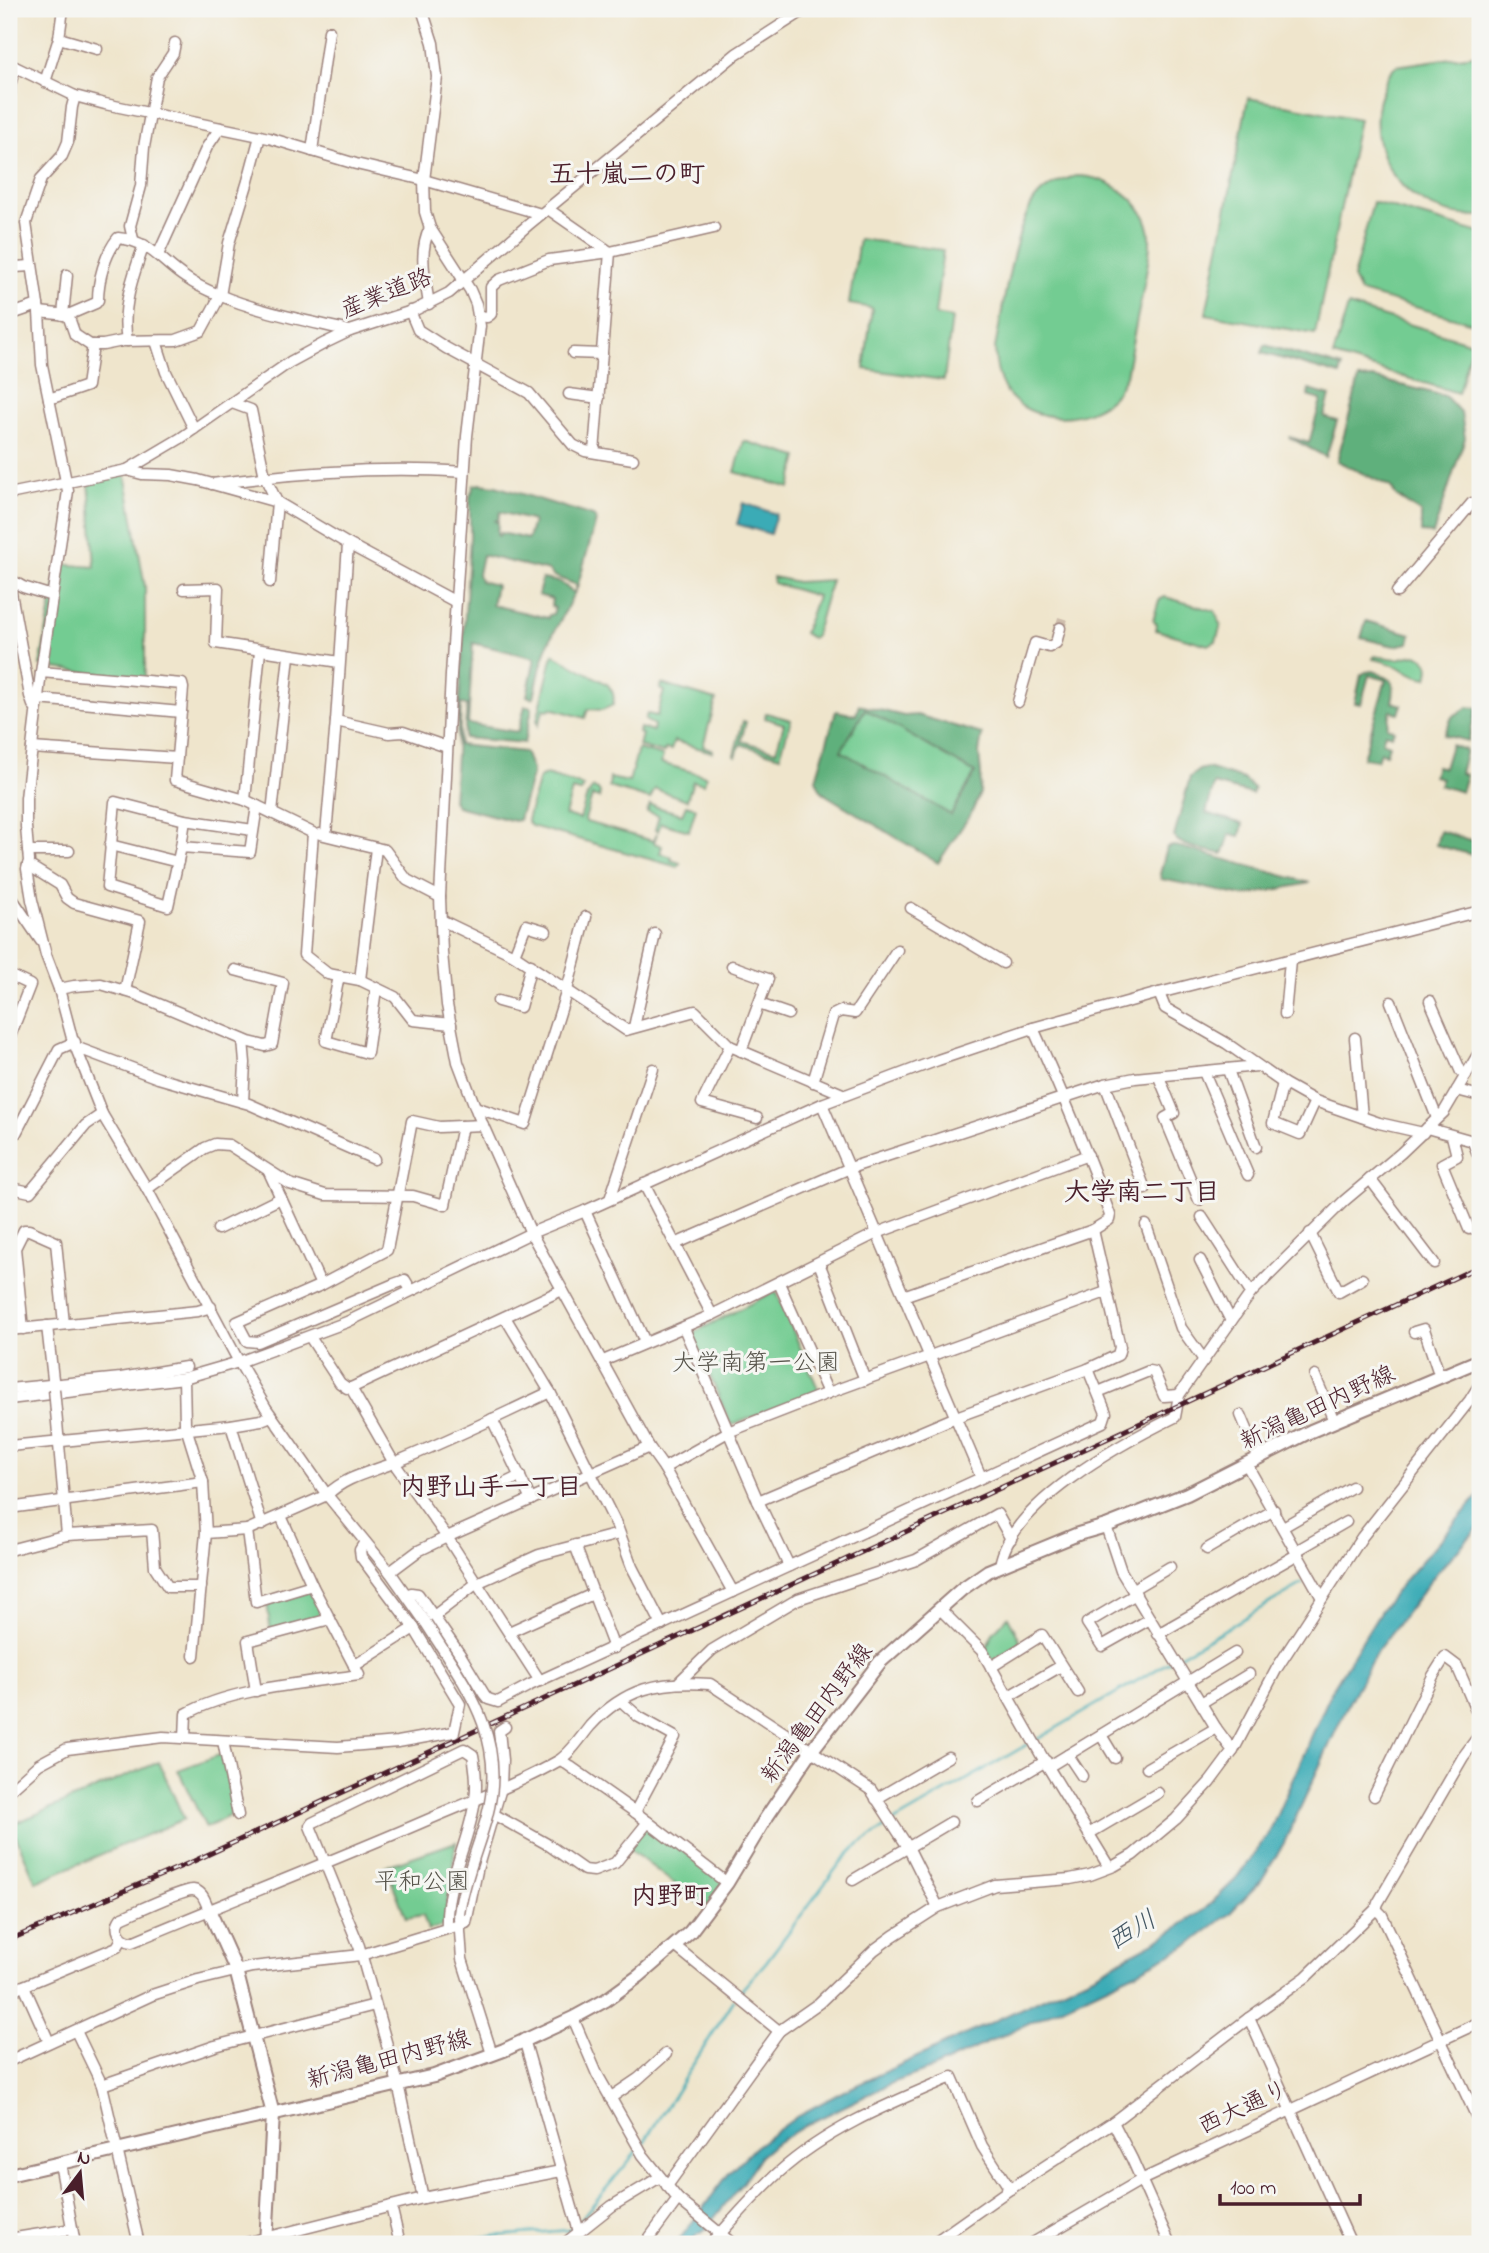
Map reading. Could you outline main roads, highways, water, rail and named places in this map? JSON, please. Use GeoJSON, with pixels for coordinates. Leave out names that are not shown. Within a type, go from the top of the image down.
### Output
{"type":"FeatureCollection","features":[{"type":"Feature","properties":{"kind":"main road","name":"新潟亀田内野線"},"geometry":{"type":"LineString","coordinates":[[9,2175],[434,2076],[492,2054],[573,2018],[606,2000],[639,1976],[690,1932],[727,1883],[764,1821],[812,1750],[880,1662],[962,1589],[988,1571],[1187,1494],[1334,1421],[1480,1360]]}},
{"type":"Feature","properties":{"kind":"main road"},"geometry":{"type":"LineString","coordinates":[[209,1910],[236,1970],[273,2114],[266,2241]]}},
{"type":"Feature","properties":{"kind":"water"},"geometry":{"type":"Polygon","coordinates":[[[743,503],[776,514],[770,534],[737,524],[743,503]]]}},
{"type":"Feature","properties":{"kind":"water"},"geometry":{"type":"Polygon","coordinates":[[[1480,1494],[1480,1526],[1438,1571],[1377,1651],[1350,1700],[1284,1843],[1261,1881],[1229,1914],[1190,1944],[1136,1972],[934,2068],[892,2083],[808,2124],[760,2156],[703,2232],[689,2244],[676,2244],[730,2172],[755,2147],[799,2115],[842,2092],[1095,1974],[1160,1939],[1205,1909],[1234,1881],[1269,1833],[1333,1688],[1381,1610],[1480,1494]]]}},
{"type":"Feature","properties":{"kind":"waterway"},"geometry":{"type":"LineString","coordinates":[[1036,1740],[1302,1584]]}},
{"type":"Feature","properties":{"kind":"waterway"},"geometry":{"type":"LineString","coordinates":[[738,1994],[766,1962],[841,1862],[858,1845],[1030,1743]]}},
{"type":"Feature","properties":{"kind":"waterway"},"geometry":{"type":"LineString","coordinates":[[642,2145],[734,2000]]}},
{"type":"Feature","properties":{"kind":"waterway"},"geometry":{"type":"LineString","coordinates":[[580,2220],[638,2150]]}},
{"type":"Feature","properties":{"kind":"waterway"},"geometry":{"type":"LineString","coordinates":[[444,2244],[483,2237],[570,2230],[575,2224]]}},
{"type":"Feature","properties":{"kind":"tunnel"},"geometry":{"type":"LineString","coordinates":[[1060,628],[1064,615]]}},
{"type":"Feature","properties":{"kind":"railway"},"geometry":{"type":"LineString","coordinates":[[9,1940],[194,1861],[1480,1266]]}},
{"type":"Feature","properties":{"kind":"district","name":"五十嵐二の町"},"geometry":{"type":"Point","coordinates":[627,176]}},
{"type":"Feature","properties":{"kind":"district","name":"大学南二丁目"},"geometry":{"type":"Point","coordinates":[1142,1194]}},
{"type":"Feature","properties":{"kind":"district","name":"内野山手一丁目"},"geometry":{"type":"Point","coordinates":[491,1489]}},
{"type":"Feature","properties":{"kind":"district","name":"内野町"},"geometry":{"type":"Point","coordinates":[670,1898]}},
{"type":"Feature","properties":{"kind":"park label","name":"大学南第一公園"},"geometry":{"type":"Point","coordinates":[756,1364]}},
{"type":"Feature","properties":{"kind":"park label","name":"平和公園"},"geometry":{"type":"Point","coordinates":[422,1883]}},
{"type":"Feature","properties":{"kind":"water label","name":"西川"},"geometry":{"type":"Point","coordinates":[1133,1932]}}]}
